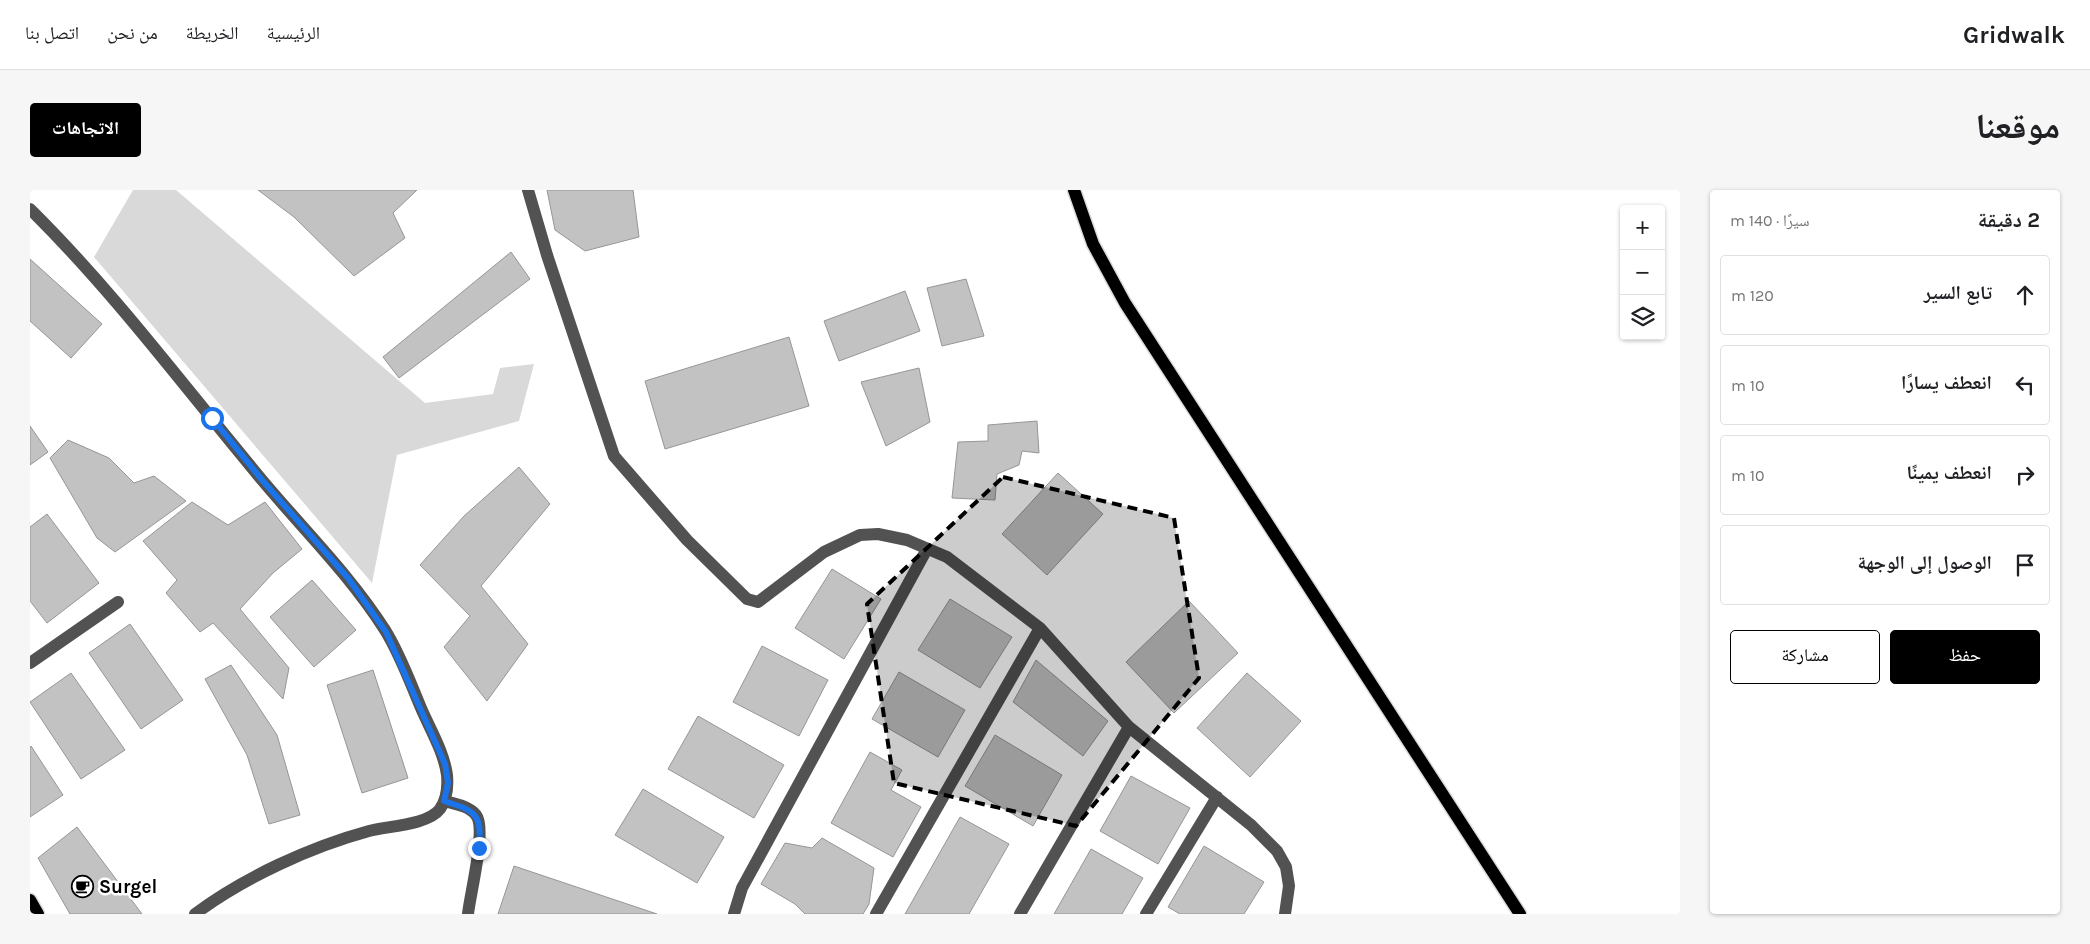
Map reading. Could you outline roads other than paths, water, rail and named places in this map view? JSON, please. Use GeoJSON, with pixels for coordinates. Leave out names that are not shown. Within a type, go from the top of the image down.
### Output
{"type":"FeatureCollection","features":[{"type":"Feature","properties":{"kind":"main road"},"geometry":{"type":"LineString","coordinates":[[1074,190],[1093,244],[1125,303],[1520,914]]}},
{"type":"Feature","properties":{"kind":"main road"},"geometry":{"type":"LineString","coordinates":[[30,900],[38,914]]}},
{"type":"Feature","properties":{"kind":"street"},"geometry":{"type":"LineString","coordinates":[[528,190],[547,255],[614,456],[687,540],[747,599],[758,602],[824,552],[860,535],[878,534],[908,540],[947,557],[1040,628],[1129,727],[1251,825],[1277,851],[1286,866],[1289,886],[1285,914]]}},
{"type":"Feature","properties":{"kind":"street"},"geometry":{"type":"LineString","coordinates":[[30,209],[53,232],[167,361],[262,480],[348,578],[386,632],[442,755],[448,783],[444,801],[436,813],[430,817],[334,841],[296,857],[217,898],[195,914]]}},
{"type":"Feature","properties":{"kind":"street"},"geometry":{"type":"LineString","coordinates":[[734,914],[742,888],[927,549]]}},
{"type":"Feature","properties":{"kind":"street"},"geometry":{"type":"LineString","coordinates":[[30,663],[118,602]]}},
{"type":"Feature","properties":{"kind":"street"},"geometry":{"type":"LineString","coordinates":[[876,914],[1040,628]]}},
{"type":"Feature","properties":{"kind":"street"},"geometry":{"type":"LineString","coordinates":[[1020,914],[1129,727]]}},
{"type":"Feature","properties":{"kind":"street"},"geometry":{"type":"LineString","coordinates":[[1146,914],[1217,797]]}},
{"type":"Feature","properties":{"kind":"street"},"geometry":{"type":"LineString","coordinates":[[444,801],[466,808],[472,812],[479,822],[479,848],[468,914]]}},
{"type":"Feature","properties":{"kind":"place","name":"Surgel"},"geometry":{"type":"Point","coordinates":[83,886]}}]}
